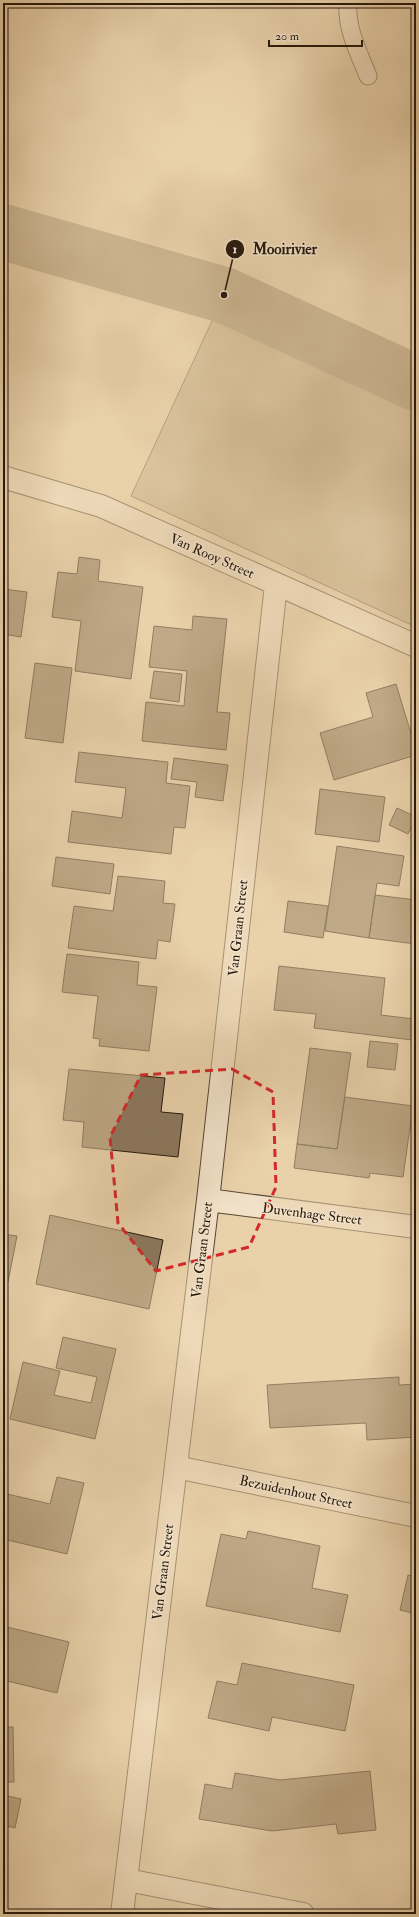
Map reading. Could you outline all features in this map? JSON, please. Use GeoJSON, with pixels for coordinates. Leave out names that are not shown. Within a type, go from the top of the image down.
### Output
{"type":"FeatureCollection","features":[{"type":"Feature","properties":{"kind":"street","name":"Van Rooy Street"},"geometry":{"type":"LineString","coordinates":[[3,477],[101,506],[416,646]]}},
{"type":"Feature","properties":{"kind":"street","name":"Van Graan Street"},"geometry":{"type":"LineString","coordinates":[[122,1914],[208,1200],[276,585]]}},
{"type":"Feature","properties":{"kind":"street","name":"Duvenhage Street"},"geometry":{"type":"LineString","coordinates":[[208,1200],[416,1227]]}},
{"type":"Feature","properties":{"kind":"street","name":"Bezuidenhout Street"},"geometry":{"type":"LineString","coordinates":[[176,1467],[416,1516]]}},
{"type":"Feature","properties":{"kind":"street"},"geometry":{"type":"LineString","coordinates":[[127,1880],[303,1914]]}},
{"type":"Feature","properties":{"kind":"lane"},"geometry":{"type":"LineString","coordinates":[[348,3],[347,17],[368,76]]}},
{"type":"Feature","properties":{"kind":"highlighted area"},"geometry":{"type":"Polygon","coordinates":[[[232,1069],[273,1092],[276,1187],[249,1247],[156,1271],[118,1223],[110,1137],[141,1075],[232,1069]]]}},
{"type":"Feature","properties":{"kind":"shaded area"},"geometry":{"type":"Polygon","coordinates":[[[224,295],[416,383],[416,627],[131,496],[224,295]]]}},
{"type":"Feature","properties":{"kind":"building"},"geometry":{"type":"Polygon","coordinates":[[[79,557],[100,560],[98,581],[143,587],[131,679],[75,671],[81,621],[52,617],[58,572],[77,574],[79,557]]]}},
{"type":"Feature","properties":{"kind":"building"},"geometry":{"type":"Polygon","coordinates":[[[3,589],[27,592],[21,637],[3,634],[3,589]]]}},
{"type":"Feature","properties":{"kind":"building"},"geometry":{"type":"Polygon","coordinates":[[[193,616],[227,619],[217,712],[230,713],[226,750],[142,741],[146,702],[184,706],[187,671],[149,667],[154,626],[192,630],[193,616]]]}},
{"type":"Feature","properties":{"kind":"building"},"geometry":{"type":"Polygon","coordinates":[[[35,663],[72,668],[63,743],[25,738],[35,663]]]}},
{"type":"Feature","properties":{"kind":"building"},"geometry":{"type":"Polygon","coordinates":[[[154,671],[182,674],[179,702],[150,698],[154,671]]]}},
{"type":"Feature","properties":{"kind":"building"},"geometry":{"type":"Polygon","coordinates":[[[396,684],[416,750],[416,755],[334,780],[320,733],[373,717],[366,693],[396,684]]]}},
{"type":"Feature","properties":{"kind":"building"},"geometry":{"type":"Polygon","coordinates":[[[79,752],[168,762],[166,783],[190,786],[185,828],[174,827],[171,854],[68,842],[72,811],[122,818],[126,788],[75,782],[79,752]]]}},
{"type":"Feature","properties":{"kind":"building"},"geometry":{"type":"Polygon","coordinates":[[[174,758],[228,765],[223,801],[195,797],[197,782],[171,779],[174,758]]]}},
{"type":"Feature","properties":{"kind":"building"},"geometry":{"type":"Polygon","coordinates":[[[320,789],[385,797],[379,842],[315,834],[320,789]]]}},
{"type":"Feature","properties":{"kind":"building"},"geometry":{"type":"Polygon","coordinates":[[[397,808],[416,817],[408,834],[389,825],[397,808]]]}},
{"type":"Feature","properties":{"kind":"building"},"geometry":{"type":"Polygon","coordinates":[[[337,846],[404,856],[399,886],[377,883],[369,938],[325,931],[337,846]]]}},
{"type":"Feature","properties":{"kind":"building"},"geometry":{"type":"Polygon","coordinates":[[[56,857],[114,864],[110,894],[52,886],[56,857]]]}},
{"type":"Feature","properties":{"kind":"building"},"geometry":{"type":"Polygon","coordinates":[[[118,876],[165,881],[163,903],[175,904],[170,942],[158,940],[156,959],[68,948],[74,906],[113,911],[118,876]]]}},
{"type":"Feature","properties":{"kind":"building"},"geometry":{"type":"Polygon","coordinates":[[[375,895],[416,900],[416,944],[369,938],[375,895]]]}},
{"type":"Feature","properties":{"kind":"building"},"geometry":{"type":"Polygon","coordinates":[[[288,901],[328,906],[323,938],[284,932],[288,901]]]}},
{"type":"Feature","properties":{"kind":"building"},"geometry":{"type":"Polygon","coordinates":[[[67,954],[139,962],[137,985],[157,987],[149,1051],[99,1046],[100,1039],[93,1038],[98,996],[62,992],[67,954]]]}},
{"type":"Feature","properties":{"kind":"building"},"geometry":{"type":"Polygon","coordinates":[[[279,966],[385,978],[381,1015],[414,1019],[412,1040],[314,1028],[316,1014],[274,1010],[279,966]]]}},
{"type":"Feature","properties":{"kind":"building"},"geometry":{"type":"Polygon","coordinates":[[[370,1041],[398,1044],[395,1070],[367,1067],[370,1041]]]}},
{"type":"Feature","properties":{"kind":"building"},"geometry":{"type":"Polygon","coordinates":[[[310,1048],[351,1053],[337,1149],[297,1144],[310,1048]]]}},
{"type":"Feature","properties":{"kind":"building"},"geometry":{"type":"Polygon","coordinates":[[[69,1069],[165,1078],[161,1112],[183,1114],[178,1157],[82,1147],[84,1122],[63,1120],[69,1069]]]}},
{"type":"Feature","properties":{"kind":"building"},"geometry":{"type":"Polygon","coordinates":[[[345,1097],[413,1106],[403,1177],[370,1173],[369,1178],[294,1168],[297,1144],[337,1149],[345,1097]]]}},
{"type":"Feature","properties":{"kind":"building"},"geometry":{"type":"Polygon","coordinates":[[[50,1215],[163,1240],[149,1309],[36,1284],[50,1215]]]}},
{"type":"Feature","properties":{"kind":"building"},"geometry":{"type":"Polygon","coordinates":[[[3,1234],[17,1236],[8,1282],[3,1281],[3,1234]]]}},
{"type":"Feature","properties":{"kind":"building"},"geometry":{"type":"Polygon","coordinates":[[[63,1337],[116,1349],[95,1439],[10,1419],[23,1362],[60,1371],[54,1395],[91,1403],[97,1377],[56,1368],[63,1337]]]}},
{"type":"Feature","properties":{"kind":"building"},"geometry":{"type":"Polygon","coordinates":[[[399,1377],[399,1385],[416,1384],[416,1437],[367,1440],[366,1423],[270,1428],[267,1385],[399,1377]]]}},
{"type":"Feature","properties":{"kind":"building"},"geometry":{"type":"Polygon","coordinates":[[[57,1477],[84,1483],[67,1554],[3,1539],[3,1493],[50,1504],[57,1477]]]}},
{"type":"Feature","properties":{"kind":"building"},"geometry":{"type":"Polygon","coordinates":[[[248,1531],[320,1546],[312,1588],[348,1595],[340,1632],[206,1606],[221,1534],[246,1539],[248,1531]]]}},
{"type":"Feature","properties":{"kind":"building"},"geometry":{"type":"Polygon","coordinates":[[[408,1575],[416,1577],[416,1614],[400,1610],[408,1575]]]}},
{"type":"Feature","properties":{"kind":"building"},"geometry":{"type":"Polygon","coordinates":[[[3,1626],[69,1642],[57,1693],[3,1680],[3,1626]]]}},
{"type":"Feature","properties":{"kind":"building"},"geometry":{"type":"Polygon","coordinates":[[[242,1663],[354,1685],[345,1731],[272,1717],[269,1731],[208,1718],[217,1681],[237,1685],[242,1663]]]}},
{"type":"Feature","properties":{"kind":"building"},"geometry":{"type":"Polygon","coordinates":[[[3,1727],[13,1727],[14,1782],[3,1782],[3,1727]]]}},
{"type":"Feature","properties":{"kind":"building"},"geometry":{"type":"Polygon","coordinates":[[[370,1771],[376,1830],[338,1834],[336,1824],[272,1831],[199,1819],[205,1784],[232,1789],[235,1773],[280,1780],[370,1771]]]}},
{"type":"Feature","properties":{"kind":"building"},"geometry":{"type":"Polygon","coordinates":[[[3,1795],[21,1799],[15,1828],[3,1825],[3,1795]]]}},
{"type":"Feature","properties":{"kind":"waterway"},"geometry":{"type":"LineString","coordinates":[[3,232],[224,295],[416,383]]}},
{"type":"Feature","properties":{"kind":"place","name":"Mooirivier"},"geometry":{"type":"Point","coordinates":[224,295]}}]}
